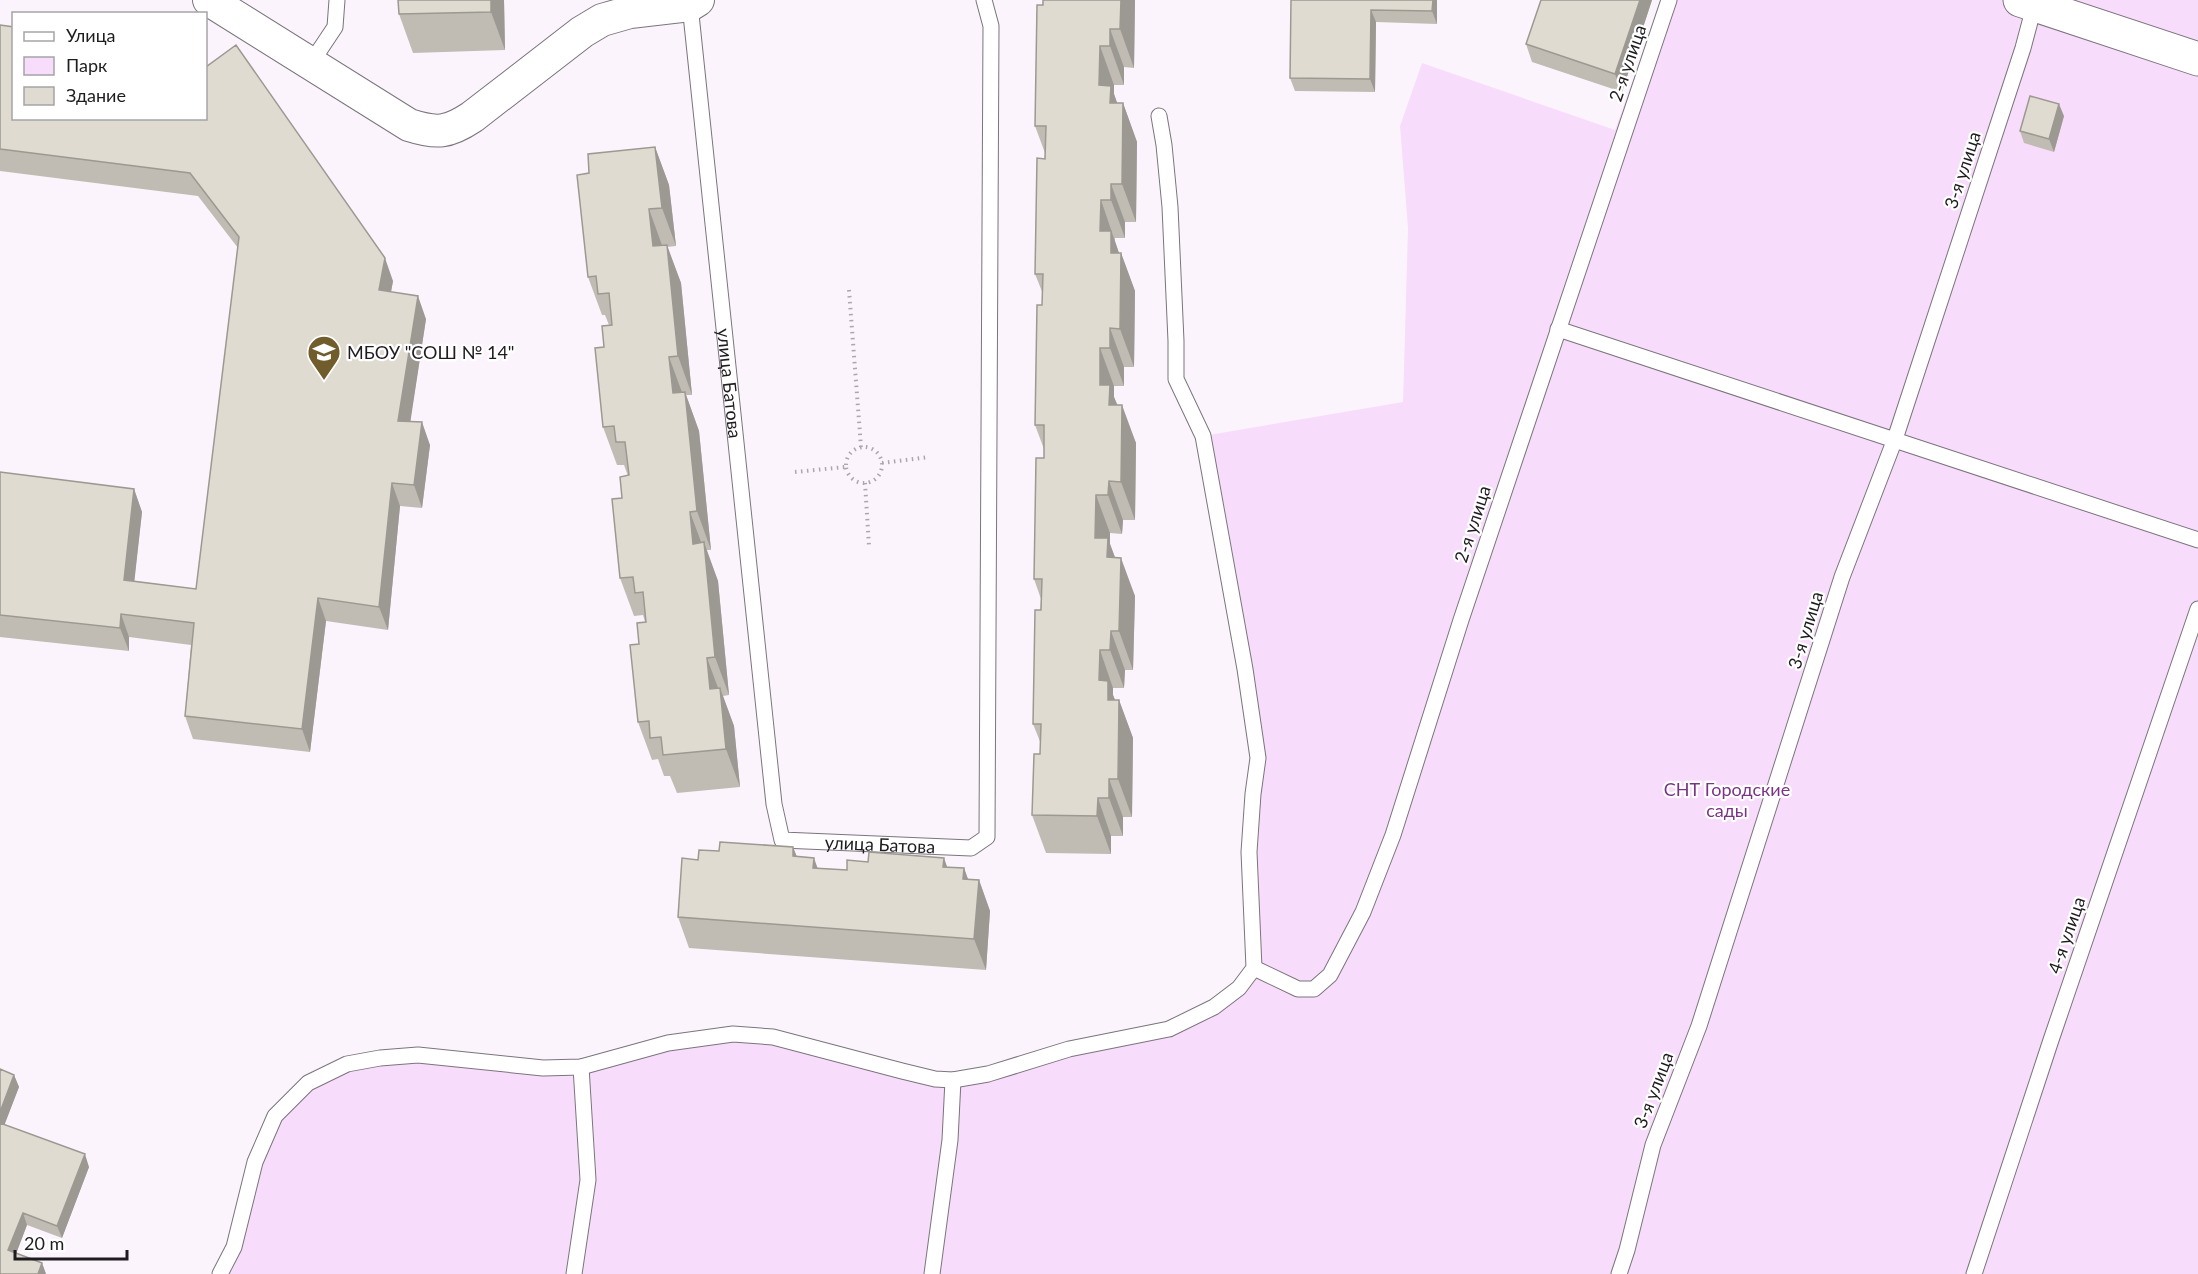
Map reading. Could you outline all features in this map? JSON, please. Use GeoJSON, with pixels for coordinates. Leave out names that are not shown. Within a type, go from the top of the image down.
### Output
{"type":"FeatureCollection","features":[{"type":"Feature","properties":{"kind":"street"},"geometry":{"type":"LineString","coordinates":[[209,0],[410,125],[441,132],[456,128],[472,117],[582,32],[602,20],[630,12],[691,2]]}},
{"type":"Feature","properties":{"kind":"street"},"geometry":{"type":"LineString","coordinates":[[2030,2],[2198,60]]}},
{"type":"Feature","properties":{"kind":"lane"},"geometry":{"type":"LineString","coordinates":[[311,63],[334,27],[337,0]]}},
{"type":"Feature","properties":{"kind":"lane","name":"улица Батова"},"geometry":{"type":"LineString","coordinates":[[691,2],[774,804],[782,840],[971,848],[987,837],[991,26],[984,0]]}},
{"type":"Feature","properties":{"kind":"lane","name":"2-я улица"},"geometry":{"type":"LineString","coordinates":[[1254,968],[1298,988],[1314,989],[1330,975],[1363,912],[1393,836],[1461,620],[1669,0]]}},
{"type":"Feature","properties":{"kind":"lane","name":"3-я улица"},"geometry":{"type":"LineString","coordinates":[[1619,1274],[1653,1145],[1703,1015],[1842,577],[1895,439],[2023,48],[2030,2]]}},
{"type":"Feature","properties":{"kind":"lane"},"geometry":{"type":"LineString","coordinates":[[220,1274],[234,1247],[255,1162],[275,1116],[308,1083],[347,1064],[418,1055],[543,1068],[581,1067],[668,1043],[734,1034],[772,1037],[934,1079],[953,1080],[988,1074],[1069,1049],[1169,1029],[1214,1007],[1239,988],[1254,968],[1249,852],[1258,758],[1245,669],[1203,436],[1176,379],[1170,207],[1159,116]]}},
{"type":"Feature","properties":{"kind":"lane"},"geometry":{"type":"LineString","coordinates":[[1558,329],[2198,540]]}},
{"type":"Feature","properties":{"kind":"lane","name":"4-я улица"},"geometry":{"type":"LineString","coordinates":[[1974,1274],[2198,609]]}},
{"type":"Feature","properties":{"kind":"lane"},"geometry":{"type":"LineString","coordinates":[[574,1274],[588,1180],[581,1067]]}},
{"type":"Feature","properties":{"kind":"lane"},"geometry":{"type":"LineString","coordinates":[[932,1274],[950,1140],[953,1080]]}},
{"type":"Feature","properties":{"kind":"path"},"geometry":{"type":"LineString","coordinates":[[849,290],[861,447]]}},
{"type":"Feature","properties":{"kind":"path"},"geometry":{"type":"LineString","coordinates":[[855,448],[874,449],[882,463],[880,475],[873,482],[865,483],[854,480],[847,473],[848,455],[855,448]]}},
{"type":"Feature","properties":{"kind":"path"},"geometry":{"type":"LineString","coordinates":[[882,463],[929,457]]}},
{"type":"Feature","properties":{"kind":"path"},"geometry":{"type":"LineString","coordinates":[[795,472],[846,467]]}},
{"type":"Feature","properties":{"kind":"path"},"geometry":{"type":"LineString","coordinates":[[865,483],[869,546]]}},
{"type":"Feature","properties":{"kind":"green space","name":"СНТ Городские сады"},"geometry":{"type":"Polygon","coordinates":[[[1662,0],[2198,0],[2198,1274],[220,1274],[275,1116],[308,1083],[380,1058],[543,1068],[734,1034],[953,1080],[1193,1019],[1254,968],[1258,758],[1203,436],[1403,402],[1408,228],[1400,126],[1422,63],[1615,130],[1662,0]]]}},
{"type":"Feature","properties":{"kind":"building"},"geometry":{"type":"Polygon","coordinates":[[[398,0],[491,0],[491,12],[399,14],[398,0]]]}},
{"type":"Feature","properties":{"kind":"building"},"geometry":{"type":"Polygon","coordinates":[[[1043,0],[1121,0],[1120,29],[1110,29],[1110,46],[1100,46],[1099,85],[1111,86],[1110,103],[1123,103],[1122,184],[1111,184],[1111,200],[1101,200],[1100,231],[1111,231],[1111,253],[1121,253],[1120,329],[1110,328],[1110,348],[1100,348],[1100,385],[1110,385],[1109,405],[1122,405],[1121,482],[1109,481],[1108,495],[1096,495],[1095,538],[1108,538],[1107,557],[1121,558],[1119,631],[1111,631],[1110,650],[1100,650],[1099,680],[1108,681],[1108,700],[1119,700],[1118,779],[1109,779],[1109,798],[1098,798],[1097,816],[1032,815],[1034,754],[1040,754],[1041,724],[1033,724],[1035,610],[1041,610],[1042,579],[1034,579],[1036,458],[1044,458],[1044,425],[1035,425],[1037,305],[1042,305],[1043,274],[1035,274],[1037,158],[1045,159],[1046,126],[1035,126],[1037,5],[1043,5],[1043,0]]]}},
{"type":"Feature","properties":{"kind":"building"},"geometry":{"type":"Polygon","coordinates":[[[1291,0],[1433,0],[1432,11],[1371,10],[1370,79],[1290,78],[1291,0]]]}},
{"type":"Feature","properties":{"kind":"building"},"geometry":{"type":"Polygon","coordinates":[[[1541,0],[1640,0],[1615,74],[1526,44],[1541,0]]]}},
{"type":"Feature","properties":{"kind":"building","name":"МБОУ \"СОШ № 14\""},"geometry":{"type":"Polygon","coordinates":[[[0,25],[12,27],[12,120],[207,120],[207,66],[236,45],[385,258],[379,290],[418,296],[398,421],[422,422],[414,485],[392,483],[379,607],[318,598],[302,729],[185,716],[194,623],[121,614],[120,628],[0,615],[0,472],[134,489],[124,580],[196,589],[239,237],[190,173],[0,149],[0,25]]]}},
{"type":"Feature","properties":{"kind":"building"},"geometry":{"type":"Polygon","coordinates":[[[2030,96],[2059,104],[2049,139],[2020,131],[2030,96]]]}},
{"type":"Feature","properties":{"kind":"building"},"geometry":{"type":"Polygon","coordinates":[[[655,147],[662,208],[649,209],[653,246],[667,245],[678,356],[669,357],[673,393],[685,392],[697,511],[690,512],[693,544],[704,542],[715,657],[707,658],[710,689],[720,688],[726,749],[663,755],[661,737],[650,738],[649,721],[638,722],[630,645],[639,644],[637,623],[646,622],[643,592],[635,593],[633,577],[620,578],[612,499],[622,498],[620,477],[629,475],[625,442],[616,442],[614,426],[603,427],[595,348],[604,347],[602,326],[612,325],[609,293],[598,294],[596,276],[588,277],[577,175],[589,173],[588,154],[655,147]]]}},
{"type":"Feature","properties":{"kind":"building"},"geometry":{"type":"Polygon","coordinates":[[[720,842],[793,847],[793,856],[814,858],[813,868],[847,870],[847,860],[868,862],[869,852],[944,858],[943,867],[964,868],[963,879],[979,880],[974,939],[678,917],[682,858],[698,860],[699,850],[719,851],[720,842]]]}},
{"type":"Feature","properties":{"kind":"building"},"geometry":{"type":"Polygon","coordinates":[[[0,1069],[14,1075],[0,1112],[0,1069]]]}},
{"type":"Feature","properties":{"kind":"building"},"geometry":{"type":"Polygon","coordinates":[[[0,1123],[85,1154],[57,1226],[23,1213],[8,1250],[42,1263],[38,1274],[0,1274],[0,1123]]]}},
{"type":"Feature","properties":{"kind":"place","name":"МБОУ \"СОШ № 14\""},"geometry":{"type":"Point","coordinates":[324,381]}}]}
